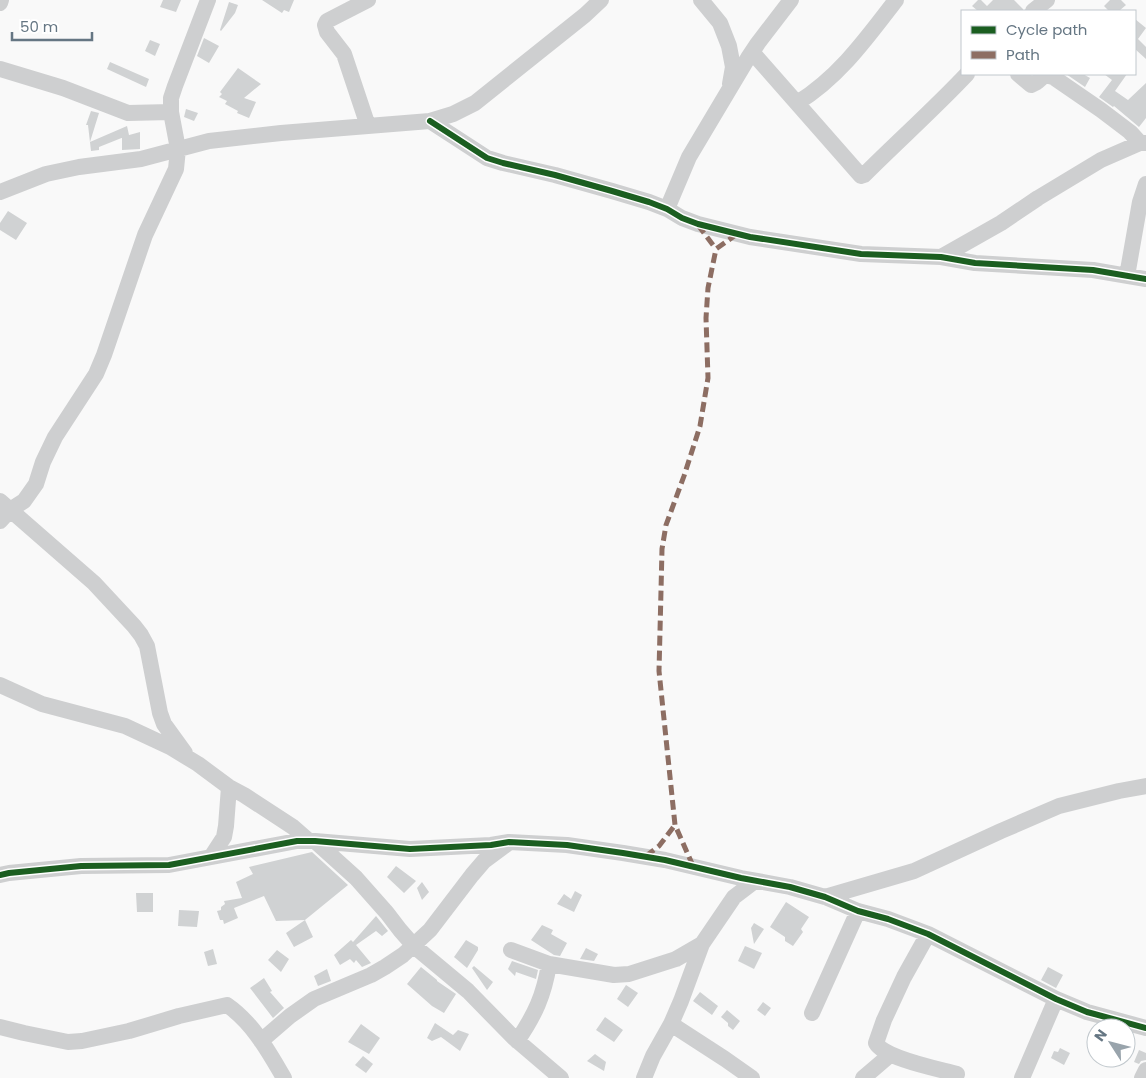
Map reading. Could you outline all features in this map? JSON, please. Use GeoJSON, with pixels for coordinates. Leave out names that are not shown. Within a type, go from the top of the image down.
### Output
{"type":"FeatureCollection","features":[{"type":"Feature","properties":{"kind":"street"},"geometry":{"type":"LineString","coordinates":[[190,758],[164,724],[146,646],[141,635],[94,583],[3,511],[24,501],[36,484],[43,462],[55,437],[98,367],[107,348],[145,235],[176,169],[178,149],[171,98],[208,0]]}},
{"type":"Feature","properties":{"kind":"street"},"geometry":{"type":"LineString","coordinates":[[368,0],[327,21],[325,25],[344,54],[368,126]]}},
{"type":"Feature","properties":{"kind":"street"},"geometry":{"type":"LineString","coordinates":[[0,176],[4,178],[7,189],[46,174],[141,159],[209,141],[430,121],[452,114],[475,103],[601,0]]}},
{"type":"Feature","properties":{"kind":"street"},"geometry":{"type":"LineString","coordinates":[[701,0],[720,23],[728,46],[733,67],[729,90]]}},
{"type":"Feature","properties":{"kind":"street"},"geometry":{"type":"LineString","coordinates":[[667,209],[689,157],[752,52],[791,0]]}},
{"type":"Feature","properties":{"kind":"street"},"geometry":{"type":"LineString","coordinates":[[797,103],[813,93],[834,75],[862,44],[896,0]]}},
{"type":"Feature","properties":{"kind":"street"},"geometry":{"type":"LineString","coordinates":[[752,52],[861,176],[864,176],[967,75]]}},
{"type":"Feature","properties":{"kind":"street"},"geometry":{"type":"LineString","coordinates":[[0,69],[63,88],[128,113],[172,112]]}},
{"type":"Feature","properties":{"kind":"street"},"geometry":{"type":"LineString","coordinates":[[941,257],[1001,223],[1086,169],[1102,160],[1143,143],[1101,110],[1053,77],[1045,75],[1031,85],[1019,75]]}},
{"type":"Feature","properties":{"kind":"street"},"geometry":{"type":"LineString","coordinates":[[430,121],[488,158],[593,185],[649,202],[698,224],[750,237],[861,254],[941,257],[975,263],[1093,270],[1146,279]]}},
{"type":"Feature","properties":{"kind":"street"},"geometry":{"type":"LineString","coordinates":[[1127,276],[1140,202],[1146,184]]}},
{"type":"Feature","properties":{"kind":"street"},"geometry":{"type":"LineString","coordinates":[[0,686],[42,704],[125,726],[170,747],[190,758],[229,787],[293,827],[356,878],[388,913],[414,946],[468,991],[517,1041],[561,1078]]}},
{"type":"Feature","properties":{"kind":"street"},"geometry":{"type":"LineString","coordinates":[[825,897],[914,870],[1059,806],[1146,786]]}},
{"type":"Feature","properties":{"kind":"street"},"geometry":{"type":"LineString","coordinates":[[211,857],[224,837],[229,787]]}},
{"type":"Feature","properties":{"kind":"street"},"geometry":{"type":"LineString","coordinates":[[0,875],[82,866],[168,864],[297,841],[410,849],[491,845],[508,842],[567,845],[664,860],[790,887],[825,897],[858,911],[888,919],[928,934],[1056,999],[1087,1012],[1146,1028]]}},
{"type":"Feature","properties":{"kind":"street"},"geometry":{"type":"LineString","coordinates":[[261,1041],[290,1016],[314,999],[385,968],[403,955],[444,914],[467,881],[484,861],[508,842]]}},
{"type":"Feature","properties":{"kind":"street"},"geometry":{"type":"LineString","coordinates":[[724,874],[734,897]]}},
{"type":"Feature","properties":{"kind":"street"},"geometry":{"type":"LineString","coordinates":[[644,1078],[653,1056],[671,1024],[702,944],[734,897],[755,881]]}},
{"type":"Feature","properties":{"kind":"street"},"geometry":{"type":"LineString","coordinates":[[812,1013],[858,911]]}},
{"type":"Feature","properties":{"kind":"street"},"geometry":{"type":"LineString","coordinates":[[928,934],[904,977],[876,1043],[878,1048],[890,1055],[957,1074]]}},
{"type":"Feature","properties":{"kind":"street"},"geometry":{"type":"LineString","coordinates":[[511,950],[549,964],[614,975],[630,974],[676,959],[702,944]]}},
{"type":"Feature","properties":{"kind":"street"},"geometry":{"type":"LineString","coordinates":[[676,959],[684,965],[691,976]]}},
{"type":"Feature","properties":{"kind":"street"},"geometry":{"type":"LineString","coordinates":[[517,1041],[531,1021],[538,1006],[549,964]]}},
{"type":"Feature","properties":{"kind":"street"},"geometry":{"type":"LineString","coordinates":[[1022,1078],[1056,999]]}},
{"type":"Feature","properties":{"kind":"street"},"geometry":{"type":"LineString","coordinates":[[0,1027],[68,1042],[82,1041],[129,1031],[227,1005],[254,1030],[284,1078]]}},
{"type":"Feature","properties":{"kind":"street"},"geometry":{"type":"LineString","coordinates":[[671,1024],[752,1078]]}},
{"type":"Feature","properties":{"kind":"street"},"geometry":{"type":"LineString","coordinates":[[863,1078],[890,1055]]}},
{"type":"Feature","properties":{"kind":"street"},"geometry":{"type":"LineString","coordinates":[[1142,1078],[1146,1070]]}},
{"type":"Feature","properties":{"kind":"building"},"geometry":{"type":"Polygon","coordinates":[[[163,0],[181,0],[176,12],[160,7],[163,0]]]}},
{"type":"Feature","properties":{"kind":"building"},"geometry":{"type":"Polygon","coordinates":[[[262,0],[294,0],[289,12],[284,10],[282,13],[262,0]]]}},
{"type":"Feature","properties":{"kind":"building"},"geometry":{"type":"Polygon","coordinates":[[[978,0],[981,0],[987,6],[993,0],[1014,0],[1023,10],[977,10],[972,6],[978,0]]]}},
{"type":"Feature","properties":{"kind":"building"},"geometry":{"type":"Polygon","coordinates":[[[1110,0],[1121,0],[1126,5],[1120,10],[1108,10],[1104,6],[1110,0]]]}},
{"type":"Feature","properties":{"kind":"building"},"geometry":{"type":"Polygon","coordinates":[[[229,2],[238,5],[235,13],[221,31],[220,30],[229,2]]]}},
{"type":"Feature","properties":{"kind":"building"},"geometry":{"type":"Polygon","coordinates":[[[1136,20],[1146,28],[1138,39],[1146,47],[1146,59],[1136,50],[1136,20]]]}},
{"type":"Feature","properties":{"kind":"building"},"geometry":{"type":"Polygon","coordinates":[[[204,38],[219,46],[209,63],[197,56],[204,38]]]}},
{"type":"Feature","properties":{"kind":"building"},"geometry":{"type":"Polygon","coordinates":[[[150,40],[160,44],[155,56],[145,51],[150,40]]]}},
{"type":"Feature","properties":{"kind":"building"},"geometry":{"type":"Polygon","coordinates":[[[110,62],[149,79],[146,87],[107,69],[110,62]]]}},
{"type":"Feature","properties":{"kind":"building"},"geometry":{"type":"Polygon","coordinates":[[[238,68],[261,84],[244,98],[256,102],[249,118],[237,113],[238,111],[225,104],[227,101],[219,97],[222,94],[220,92],[238,68]]]}},
{"type":"Feature","properties":{"kind":"building"},"geometry":{"type":"Polygon","coordinates":[[[1067,75],[1085,75],[1090,78],[1085,87],[1067,75]]]}},
{"type":"Feature","properties":{"kind":"building"},"geometry":{"type":"Polygon","coordinates":[[[1105,75],[1126,75],[1115,91],[1128,100],[1146,83],[1146,118],[1139,127],[1114,106],[1099,97],[1112,80],[1105,75]]]}},
{"type":"Feature","properties":{"kind":"building"},"geometry":{"type":"Polygon","coordinates":[[[186,109],[198,113],[194,121],[184,117],[186,109]]]}},
{"type":"Feature","properties":{"kind":"building"},"geometry":{"type":"Polygon","coordinates":[[[91,111],[99,113],[90,142],[127,126],[129,135],[99,147],[99,150],[91,151],[88,125],[86,125],[91,111]]]}},
{"type":"Feature","properties":{"kind":"building"},"geometry":{"type":"Polygon","coordinates":[[[140,132],[140,149],[122,150],[122,137],[140,132]]]}},
{"type":"Feature","properties":{"kind":"building"},"geometry":{"type":"Polygon","coordinates":[[[8,211],[27,223],[16,240],[0,230],[0,223],[8,211]]]}},
{"type":"Feature","properties":{"kind":"building"},"geometry":{"type":"Polygon","coordinates":[[[312,852],[348,885],[305,920],[276,921],[264,896],[234,908],[238,918],[224,924],[223,920],[220,920],[217,911],[221,910],[221,907],[225,904],[224,901],[242,898],[236,882],[253,874],[249,867],[312,852]]]}},
{"type":"Feature","properties":{"kind":"building"},"geometry":{"type":"Polygon","coordinates":[[[396,866],[416,881],[404,893],[387,877],[396,866]]]}},
{"type":"Feature","properties":{"kind":"building"},"geometry":{"type":"Polygon","coordinates":[[[422,882],[429,892],[422,900],[417,888],[422,882]]]}},
{"type":"Feature","properties":{"kind":"building"},"geometry":{"type":"Polygon","coordinates":[[[575,891],[582,895],[574,912],[557,904],[564,894],[571,899],[575,891]]]}},
{"type":"Feature","properties":{"kind":"building"},"geometry":{"type":"Polygon","coordinates":[[[136,893],[153,893],[153,912],[137,912],[136,893]]]}},
{"type":"Feature","properties":{"kind":"building"},"geometry":{"type":"Polygon","coordinates":[[[786,902],[809,917],[801,929],[803,932],[793,946],[785,941],[785,937],[770,927],[786,902]]]}},
{"type":"Feature","properties":{"kind":"building"},"geometry":{"type":"Polygon","coordinates":[[[179,910],[199,911],[197,927],[178,926],[179,910]]]}},
{"type":"Feature","properties":{"kind":"building"},"geometry":{"type":"Polygon","coordinates":[[[376,916],[388,931],[382,936],[376,931],[356,945],[371,963],[362,967],[356,960],[354,963],[350,959],[340,965],[334,955],[351,940],[353,942],[376,916]]]}},
{"type":"Feature","properties":{"kind":"building"},"geometry":{"type":"Polygon","coordinates":[[[305,920],[313,937],[294,947],[286,933],[305,920]]]}},
{"type":"Feature","properties":{"kind":"building"},"geometry":{"type":"Polygon","coordinates":[[[754,923],[764,929],[754,944],[751,928],[754,923]]]}},
{"type":"Feature","properties":{"kind":"building"},"geometry":{"type":"Polygon","coordinates":[[[542,925],[553,930],[551,934],[567,943],[560,956],[554,955],[531,940],[542,925]]]}},
{"type":"Feature","properties":{"kind":"building"},"geometry":{"type":"Polygon","coordinates":[[[466,940],[478,947],[467,968],[454,957],[466,940]]]}},
{"type":"Feature","properties":{"kind":"building"},"geometry":{"type":"Polygon","coordinates":[[[745,946],[762,953],[754,969],[738,961],[745,946]]]}},
{"type":"Feature","properties":{"kind":"building"},"geometry":{"type":"Polygon","coordinates":[[[586,948],[598,954],[594,961],[580,959],[586,948]]]}},
{"type":"Feature","properties":{"kind":"building"},"geometry":{"type":"Polygon","coordinates":[[[213,949],[217,964],[208,966],[204,952],[213,949]]]}},
{"type":"Feature","properties":{"kind":"building"},"geometry":{"type":"Polygon","coordinates":[[[277,950],[289,959],[281,972],[268,960],[277,950]]]}},
{"type":"Feature","properties":{"kind":"building"},"geometry":{"type":"Polygon","coordinates":[[[512,961],[538,970],[536,979],[516,972],[515,976],[508,969],[512,961]]]}},
{"type":"Feature","properties":{"kind":"building"},"geometry":{"type":"Polygon","coordinates":[[[474,966],[493,982],[487,990],[472,968],[474,966]]]}},
{"type":"Feature","properties":{"kind":"building"},"geometry":{"type":"Polygon","coordinates":[[[421,967],[456,994],[444,1013],[432,1006],[407,984],[421,967]]]}},
{"type":"Feature","properties":{"kind":"building"},"geometry":{"type":"Polygon","coordinates":[[[1048,967],[1063,975],[1056,988],[1041,980],[1048,967]]]}},
{"type":"Feature","properties":{"kind":"building"},"geometry":{"type":"Polygon","coordinates":[[[327,969],[331,981],[318,986],[314,976],[327,969]]]}},
{"type":"Feature","properties":{"kind":"building"},"geometry":{"type":"Polygon","coordinates":[[[264,978],[272,991],[270,992],[284,1008],[273,1018],[250,988],[264,978]]]}},
{"type":"Feature","properties":{"kind":"building"},"geometry":{"type":"Polygon","coordinates":[[[626,985],[638,993],[628,1007],[617,999],[626,985]]]}},
{"type":"Feature","properties":{"kind":"building"},"geometry":{"type":"Polygon","coordinates":[[[700,992],[718,1006],[712,1015],[693,1001],[700,992]]]}},
{"type":"Feature","properties":{"kind":"building"},"geometry":{"type":"Polygon","coordinates":[[[763,1002],[771,1008],[765,1016],[757,1010],[763,1002]]]}},
{"type":"Feature","properties":{"kind":"building"},"geometry":{"type":"Polygon","coordinates":[[[727,1010],[740,1021],[733,1030],[721,1017],[727,1010]]]}},
{"type":"Feature","properties":{"kind":"building"},"geometry":{"type":"Polygon","coordinates":[[[605,1017],[623,1030],[614,1042],[596,1030],[605,1017]]]}},
{"type":"Feature","properties":{"kind":"building"},"geometry":{"type":"Polygon","coordinates":[[[435,1023],[453,1035],[458,1030],[469,1034],[460,1051],[441,1037],[432,1041],[427,1038],[435,1023]]]}},
{"type":"Feature","properties":{"kind":"building"},"geometry":{"type":"Polygon","coordinates":[[[361,1024],[380,1038],[369,1054],[348,1042],[361,1024]]]}},
{"type":"Feature","properties":{"kind":"building"},"geometry":{"type":"Polygon","coordinates":[[[1060,1048],[1070,1053],[1064,1065],[1051,1058],[1054,1051],[1058,1052],[1060,1048]]]}},
{"type":"Feature","properties":{"kind":"building"},"geometry":{"type":"Polygon","coordinates":[[[1139,1050],[1146,1053],[1146,1060],[1141,1061],[1139,1064],[1136,1063],[1139,1050]]]}},
{"type":"Feature","properties":{"kind":"building"},"geometry":{"type":"Polygon","coordinates":[[[595,1054],[606,1062],[604,1071],[587,1061],[595,1054]]]}},
{"type":"Feature","properties":{"kind":"building"},"geometry":{"type":"Polygon","coordinates":[[[363,1056],[373,1064],[366,1073],[355,1065],[363,1056]]]}},
{"type":"Feature","properties":{"kind":"marked path"},"geometry":{"type":"LineString","coordinates":[[698,225],[716,249]]}},
{"type":"Feature","properties":{"kind":"marked path"},"geometry":{"type":"LineString","coordinates":[[693,866],[675,825],[659,671],[662,549],[666,525],[700,426],[708,378],[706,318],[708,288],[716,249],[737,234]]}},
{"type":"Feature","properties":{"kind":"marked path"},"geometry":{"type":"LineString","coordinates":[[646,856],[659,846],[675,825]]}},
{"type":"Feature","properties":{"kind":"cycle path"},"geometry":{"type":"LineString","coordinates":[[430,121],[487,158],[649,202],[698,224],[750,237],[861,254],[941,257],[975,263],[1093,270],[1146,279]]}},
{"type":"Feature","properties":{"kind":"cycle path"},"geometry":{"type":"LineString","coordinates":[[0,875],[81,866],[169,865],[297,841],[410,849],[491,845],[509,842],[567,845],[665,860],[741,878],[790,887],[825,897],[858,911],[888,919],[928,934],[1056,999],[1087,1012],[1146,1028]]}}]}
